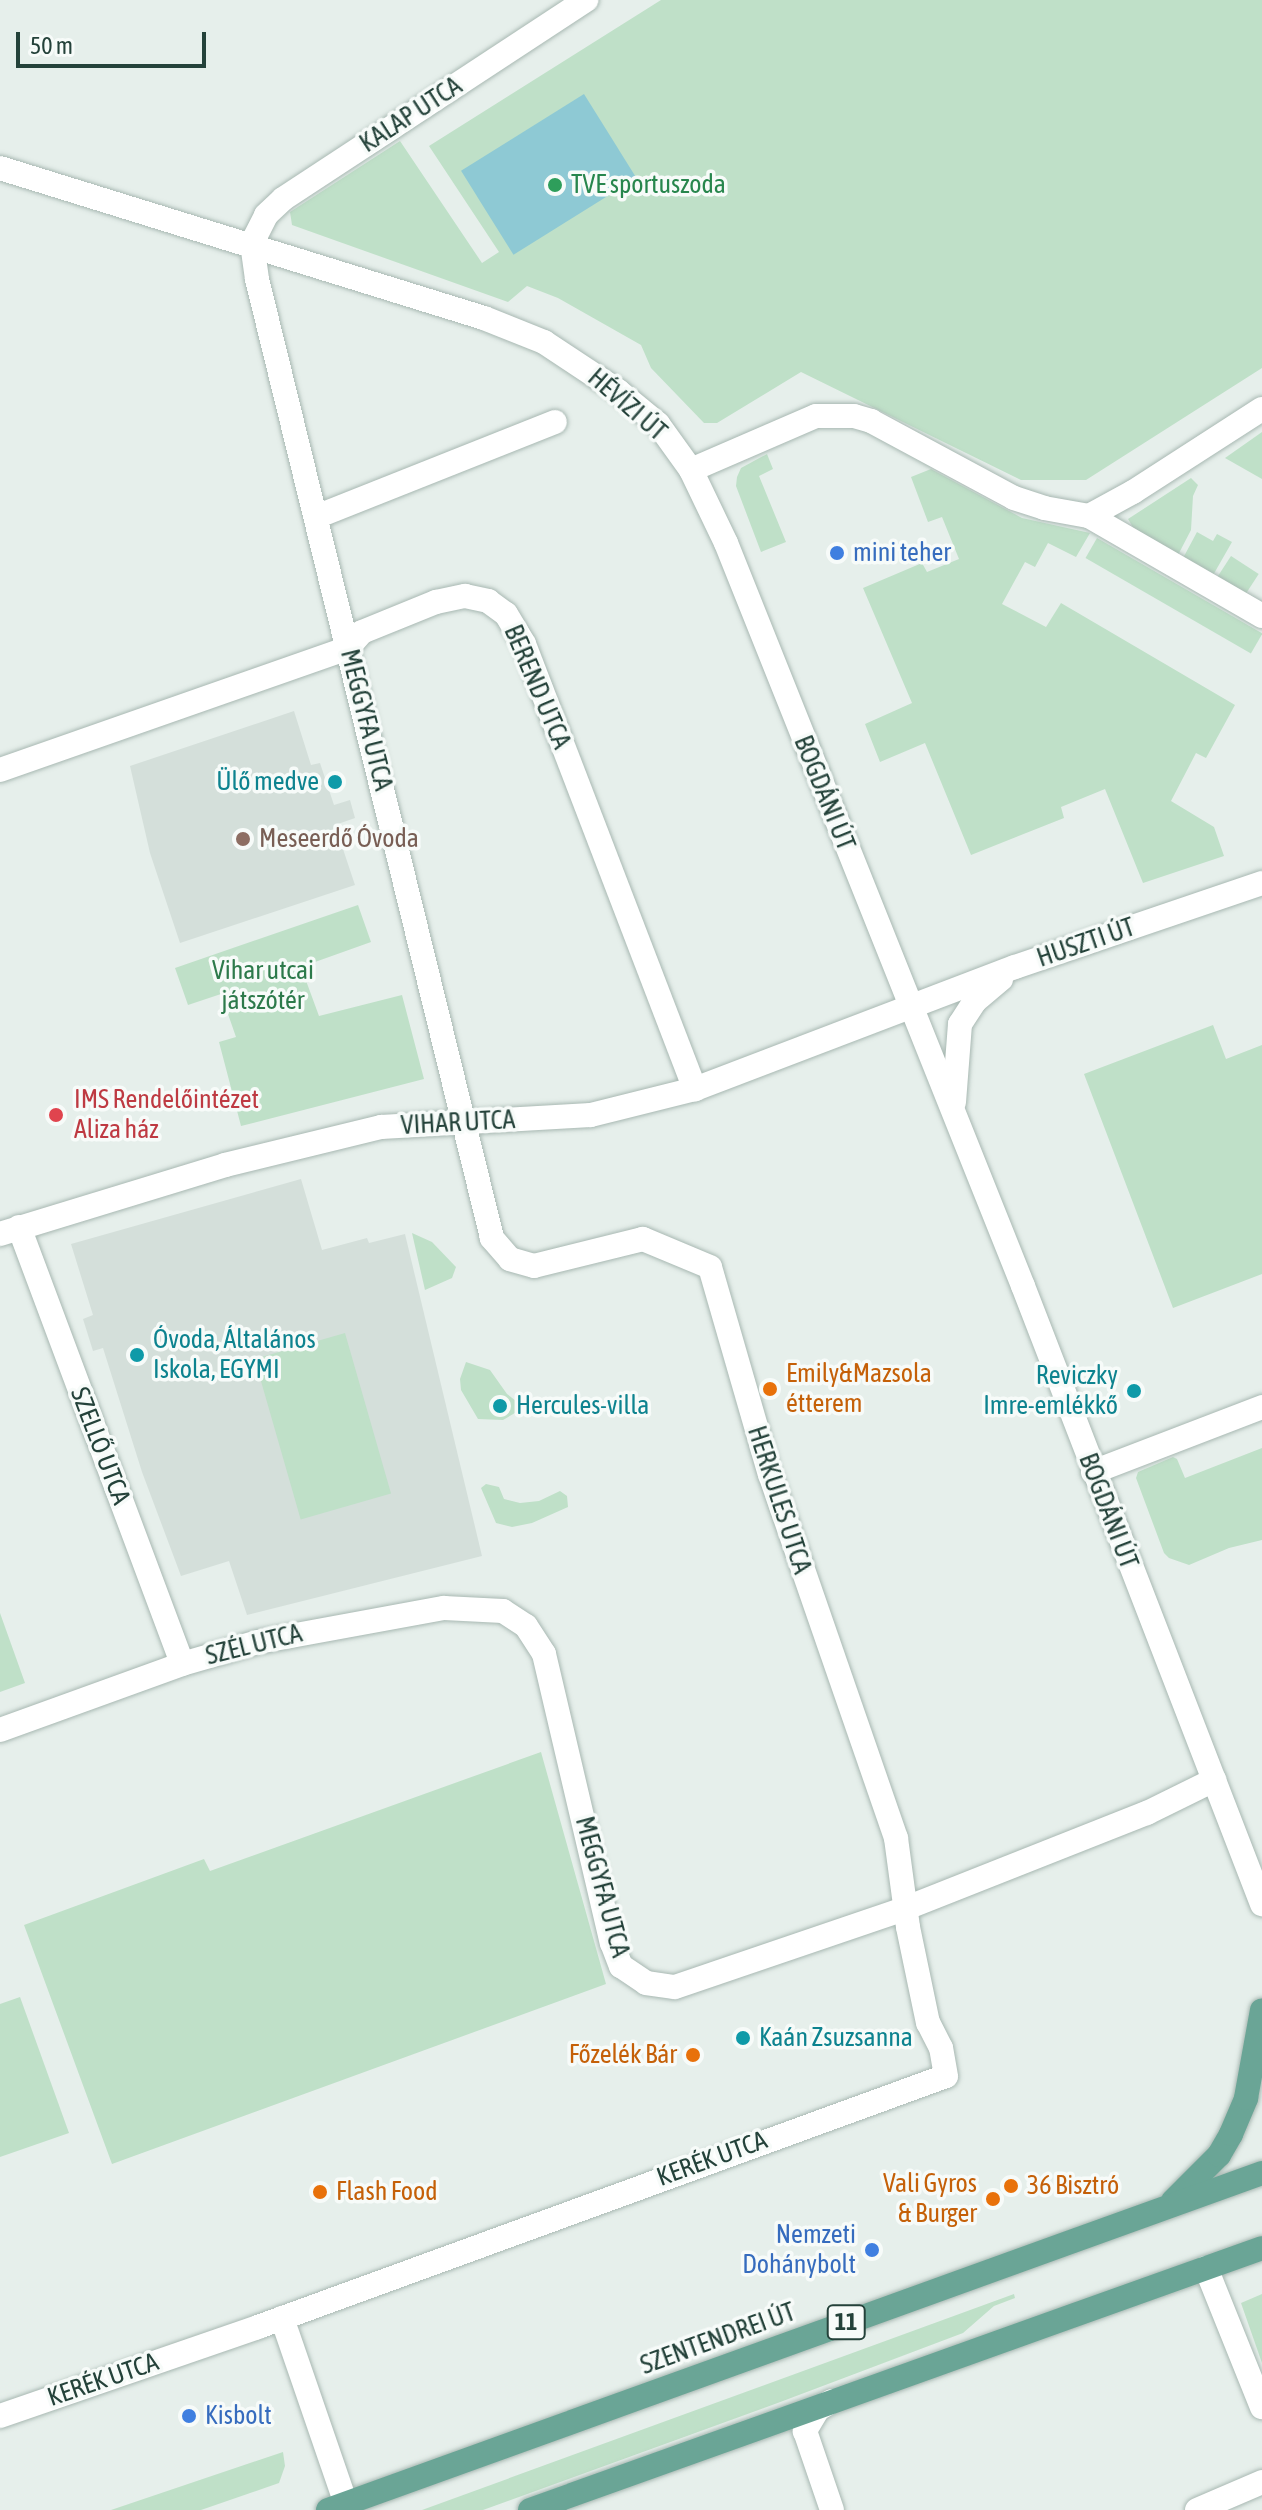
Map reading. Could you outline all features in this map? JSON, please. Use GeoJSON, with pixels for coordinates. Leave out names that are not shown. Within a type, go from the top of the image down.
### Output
{"type":"FeatureCollection","features":[{"type":"Feature","properties":{"kind":"main road"},"geometry":{"type":"LineString","coordinates":[[1168,2206],[1219,2155],[1231,2134],[1246,2098],[1262,2010]]}},
{"type":"Feature","properties":{"kind":"main road","name":"SZENTENDREI ÚT"},"geometry":{"type":"LineString","coordinates":[[341,2508],[1262,2173]]}},
{"type":"Feature","properties":{"kind":"main road"},"geometry":{"type":"LineString","coordinates":[[530,2510],[1262,2248]]}},
{"type":"Feature","properties":{"kind":"street","name":"KALAP UTCA"},"geometry":{"type":"LineString","coordinates":[[252,243],[266,215],[283,199],[586,0]]}},
{"type":"Feature","properties":{"kind":"street","name":"HÉVÍZI ÚT"},"geometry":{"type":"LineString","coordinates":[[0,168],[79,195],[252,243],[484,318],[544,342],[618,391],[658,424],[691,470]]}},
{"type":"Feature","properties":{"kind":"street","name":"MEGGYFA UTCA"},"geometry":{"type":"LineString","coordinates":[[252,243],[257,279],[492,1238],[510,1259],[534,1266]]}},
{"type":"Feature","properties":{"kind":"street"},"geometry":{"type":"LineString","coordinates":[[1089,516],[1262,409]]}},
{"type":"Feature","properties":{"kind":"street"},"geometry":{"type":"LineString","coordinates":[[691,470],[816,416],[854,416],[871,421],[1014,498],[1044,508],[1089,516],[1262,616]]}},
{"type":"Feature","properties":{"kind":"street"},"geometry":{"type":"LineString","coordinates":[[316,517],[555,422]]}},
{"type":"Feature","properties":{"kind":"street","name":"BOGDÁNI ÚT"},"geometry":{"type":"LineString","coordinates":[[691,470],[726,543],[911,1006],[1262,1904]]}},
{"type":"Feature","properties":{"kind":"street","name":"BEREND UTCA"},"geometry":{"type":"LineString","coordinates":[[0,770],[348,648],[362,632],[436,602],[465,596],[488,601],[506,614],[524,644],[695,1089]]}},
{"type":"Feature","properties":{"kind":"street","name":"HUSZTI ÚT"},"geometry":{"type":"LineString","coordinates":[[911,1006],[1015,967],[1262,883]]}},
{"type":"Feature","properties":{"kind":"street","name":"BOGDÁNI ÚT"},"geometry":{"type":"LineString","coordinates":[[954,1117],[960,1024],[975,1001],[1015,967]]}},
{"type":"Feature","properties":{"kind":"street","name":"VIHAR UTCA"},"geometry":{"type":"LineString","coordinates":[[10,1230],[225,1165],[381,1127],[466,1125],[591,1115],[695,1089],[911,1006]]}},
{"type":"Feature","properties":{"kind":"street","name":"SZELLŐ UTCA"},"geometry":{"type":"LineString","coordinates":[[10,1230],[182,1664]]}},
{"type":"Feature","properties":{"kind":"street","name":"HERKULES UTCA"},"geometry":{"type":"LineString","coordinates":[[534,1266],[643,1239],[710,1267],[770,1475],[896,1838],[904,1909]]}},
{"type":"Feature","properties":{"kind":"street"},"geometry":{"type":"LineString","coordinates":[[1093,1472],[1262,1407]]}},
{"type":"Feature","properties":{"kind":"street","name":"SZÉL UTCA"},"geometry":{"type":"LineString","coordinates":[[0,1730],[182,1664],[298,1633],[444,1608],[495,1610],[517,1618]]}},
{"type":"Feature","properties":{"kind":"street","name":"MEGGYFA UTCA"},"geometry":{"type":"LineString","coordinates":[[517,1618],[535,1636],[544,1654],[612,1943],[621,1966],[646,1983],[675,1987],[904,1909]]}},
{"type":"Feature","properties":{"kind":"street"},"geometry":{"type":"LineString","coordinates":[[904,1909],[1147,1813],[1214,1780]]}},
{"type":"Feature","properties":{"kind":"street","name":"KERÉK UTCA"},"geometry":{"type":"LineString","coordinates":[[0,2416],[282,2318],[946,2076],[941,2048],[928,2023],[904,1909]]}},
{"type":"Feature","properties":{"kind":"street"},"geometry":{"type":"LineString","coordinates":[[1206,2268],[1262,2407]]}},
{"type":"Feature","properties":{"kind":"street"},"geometry":{"type":"LineString","coordinates":[[282,2318],[341,2508]]}},
{"type":"Feature","properties":{"kind":"street"},"geometry":{"type":"LineString","coordinates":[[832,2400],[818,2409],[805,2431],[832,2510]]}},
{"type":"Feature","properties":{"kind":"street"},"geometry":{"type":"LineString","coordinates":[[1206,2508],[1262,2482]]}},
{"type":"Feature","properties":{"kind":"shaded area","name":"Meseerdő Óvoda"},"geometry":{"type":"Polygon","coordinates":[[[294,711],[311,765],[320,763],[334,805],[350,800],[355,818],[335,825],[355,885],[180,943],[150,853],[130,766],[294,711]]]}},
{"type":"Feature","properties":{"kind":"shaded area"},"geometry":{"type":"Polygon","coordinates":[[[301,1179],[322,1250],[367,1238],[369,1243],[405,1234],[482,1556],[247,1615],[229,1561],[181,1576],[142,1472],[103,1348],[93,1351],[83,1319],[93,1315],[71,1244],[301,1179]]]}},
{"type":"Feature","properties":{"kind":"green space"},"geometry":{"type":"Polygon","coordinates":[[[661,0],[1262,0],[1262,368],[1086,480],[1021,480],[801,372],[717,423],[704,423],[651,368],[641,345],[558,298],[527,286],[508,302],[292,225],[290,212],[400,141],[482,263],[499,252],[429,146],[661,0]]]}},
{"type":"Feature","properties":{"kind":"green space"},"geometry":{"type":"Polygon","coordinates":[[[1262,432],[1262,479],[1225,458],[1262,432]]]}},
{"type":"Feature","properties":{"kind":"green space"},"geometry":{"type":"Polygon","coordinates":[[[767,454],[773,469],[759,476],[786,542],[761,552],[736,486],[741,468],[767,454]]]}},
{"type":"Feature","properties":{"kind":"green space"},"geometry":{"type":"Polygon","coordinates":[[[931,469],[1022,518],[1090,533],[1076,557],[1048,543],[1035,567],[1025,562],[1002,604],[1046,627],[1061,603],[1235,705],[1206,758],[1196,753],[1171,801],[1214,827],[1224,856],[1143,883],[1105,789],[1061,807],[1064,818],[971,855],[925,743],[880,762],[865,724],[912,703],[863,588],[922,563],[927,572],[959,559],[942,517],[928,522],[911,477],[931,469]]]}},
{"type":"Feature","properties":{"kind":"green space"},"geometry":{"type":"Polygon","coordinates":[[[1191,478],[1198,485],[1193,496],[1191,530],[1178,555],[1137,534],[1128,519],[1191,478]]]}},
{"type":"Feature","properties":{"kind":"green space"},"geometry":{"type":"Polygon","coordinates":[[[1197,532],[1213,541],[1217,534],[1232,542],[1212,577],[1182,560],[1197,532]]]}},
{"type":"Feature","properties":{"kind":"green space"},"geometry":{"type":"Polygon","coordinates":[[[1097,538],[1262,633],[1251,653],[1086,558],[1097,538]]]}},
{"type":"Feature","properties":{"kind":"green space"},"geometry":{"type":"Polygon","coordinates":[[[1231,556],[1259,574],[1243,597],[1216,579],[1231,556]]]}},
{"type":"Feature","properties":{"kind":"green space","name":"Vihar utcai játszótér"},"geometry":{"type":"Polygon","coordinates":[[[358,905],[371,942],[301,967],[319,1016],[402,995],[424,1079],[241,1126],[219,1042],[236,1037],[221,994],[188,1005],[175,968],[358,905]]]}},
{"type":"Feature","properties":{"kind":"green space"},"geometry":{"type":"Polygon","coordinates":[[[1213,1025],[1226,1059],[1262,1045],[1262,1274],[1173,1308],[1084,1074],[1213,1025]]]}},
{"type":"Feature","properties":{"kind":"green space"},"geometry":{"type":"Polygon","coordinates":[[[412,1233],[432,1242],[456,1267],[452,1278],[425,1290],[412,1233]]]}},
{"type":"Feature","properties":{"kind":"green space"},"geometry":{"type":"Polygon","coordinates":[[[345,1333],[391,1494],[301,1519],[255,1359],[345,1333]]]}},
{"type":"Feature","properties":{"kind":"green space"},"geometry":{"type":"Polygon","coordinates":[[[466,1362],[490,1370],[507,1394],[521,1405],[520,1410],[503,1420],[478,1419],[461,1390],[460,1379],[466,1362]]]}},
{"type":"Feature","properties":{"kind":"green space"},"geometry":{"type":"Polygon","coordinates":[[[1262,1448],[1262,1540],[1229,1548],[1189,1565],[1169,1558],[1164,1553],[1136,1478],[1138,1472],[1173,1457],[1177,1459],[1185,1478],[1262,1448]]]}},
{"type":"Feature","properties":{"kind":"green space"},"geometry":{"type":"Polygon","coordinates":[[[486,1484],[499,1487],[504,1499],[520,1503],[539,1501],[560,1491],[567,1496],[568,1507],[532,1523],[512,1527],[496,1523],[481,1488],[486,1484]]]}},
{"type":"Feature","properties":{"kind":"green space"},"geometry":{"type":"Polygon","coordinates":[[[0,1613],[25,1683],[0,1692],[0,1613]]]}},
{"type":"Feature","properties":{"kind":"green space"},"geometry":{"type":"Polygon","coordinates":[[[541,1752],[606,1984],[112,2164],[24,1925],[204,1859],[210,1871],[541,1752]]]}},
{"type":"Feature","properties":{"kind":"green space"},"geometry":{"type":"Polygon","coordinates":[[[20,1997],[69,2133],[0,2157],[0,2004],[20,1997]]]}},
{"type":"Feature","properties":{"kind":"green space"},"geometry":{"type":"Polygon","coordinates":[[[1014,2294],[1015,2298],[994,2306],[963,2333],[783,2401],[483,2510],[422,2510],[1014,2294]]]}},
{"type":"Feature","properties":{"kind":"green space"},"geometry":{"type":"Polygon","coordinates":[[[1262,2294],[1262,2363],[1241,2303],[1262,2294]]]}},
{"type":"Feature","properties":{"kind":"green space"},"geometry":{"type":"Polygon","coordinates":[[[283,2452],[285,2466],[279,2483],[201,2510],[111,2510],[283,2452]]]}},
{"type":"Feature","properties":{"kind":"water","name":"TVE sportuszoda"},"geometry":{"type":"Polygon","coordinates":[[[584,94],[636,178],[513,255],[461,171],[584,94]]]}},
{"type":"Feature","properties":{"kind":"place","name":"TVE sportuszoda"},"geometry":{"type":"Point","coordinates":[555,185]}},
{"type":"Feature","properties":{"kind":"place","name":"mini teher"},"geometry":{"type":"Point","coordinates":[837,553]}},
{"type":"Feature","properties":{"kind":"place","name":"Ülő medve"},"geometry":{"type":"Point","coordinates":[335,782]}},
{"type":"Feature","properties":{"kind":"place","name":"Meseerdő Óvoda"},"geometry":{"type":"Point","coordinates":[243,839]}},
{"type":"Feature","properties":{"kind":"place","name":"IMS Rendelőintézet Aliza ház"},"geometry":{"type":"Point","coordinates":[56,1115]}},
{"type":"Feature","properties":{"kind":"place","name":"Óvoda, Általános Iskola, EGYMI"},"geometry":{"type":"Point","coordinates":[137,1355]}},
{"type":"Feature","properties":{"kind":"place","name":"Emily&Mazsola étterem"},"geometry":{"type":"Point","coordinates":[770,1389]}},
{"type":"Feature","properties":{"kind":"place","name":"Reviczky Imre-emlékkő"},"geometry":{"type":"Point","coordinates":[1134,1391]}},
{"type":"Feature","properties":{"kind":"place","name":"Hercules-villa"},"geometry":{"type":"Point","coordinates":[500,1406]}},
{"type":"Feature","properties":{"kind":"place","name":"Kaán Zsuzsanna"},"geometry":{"type":"Point","coordinates":[743,2038]}},
{"type":"Feature","properties":{"kind":"place","name":"Főzelék Bár"},"geometry":{"type":"Point","coordinates":[693,2055]}},
{"type":"Feature","properties":{"kind":"place","name":"36 Bisztró"},"geometry":{"type":"Point","coordinates":[1011,2186]}},
{"type":"Feature","properties":{"kind":"place","name":"Flash Food"},"geometry":{"type":"Point","coordinates":[320,2192]}},
{"type":"Feature","properties":{"kind":"place","name":"Vali Gyros & Burger"},"geometry":{"type":"Point","coordinates":[993,2199]}},
{"type":"Feature","properties":{"kind":"place","name":"Nemzeti Dohánybolt"},"geometry":{"type":"Point","coordinates":[872,2250]}},
{"type":"Feature","properties":{"kind":"place","name":"Kisbolt"},"geometry":{"type":"Point","coordinates":[189,2416]}}]}
